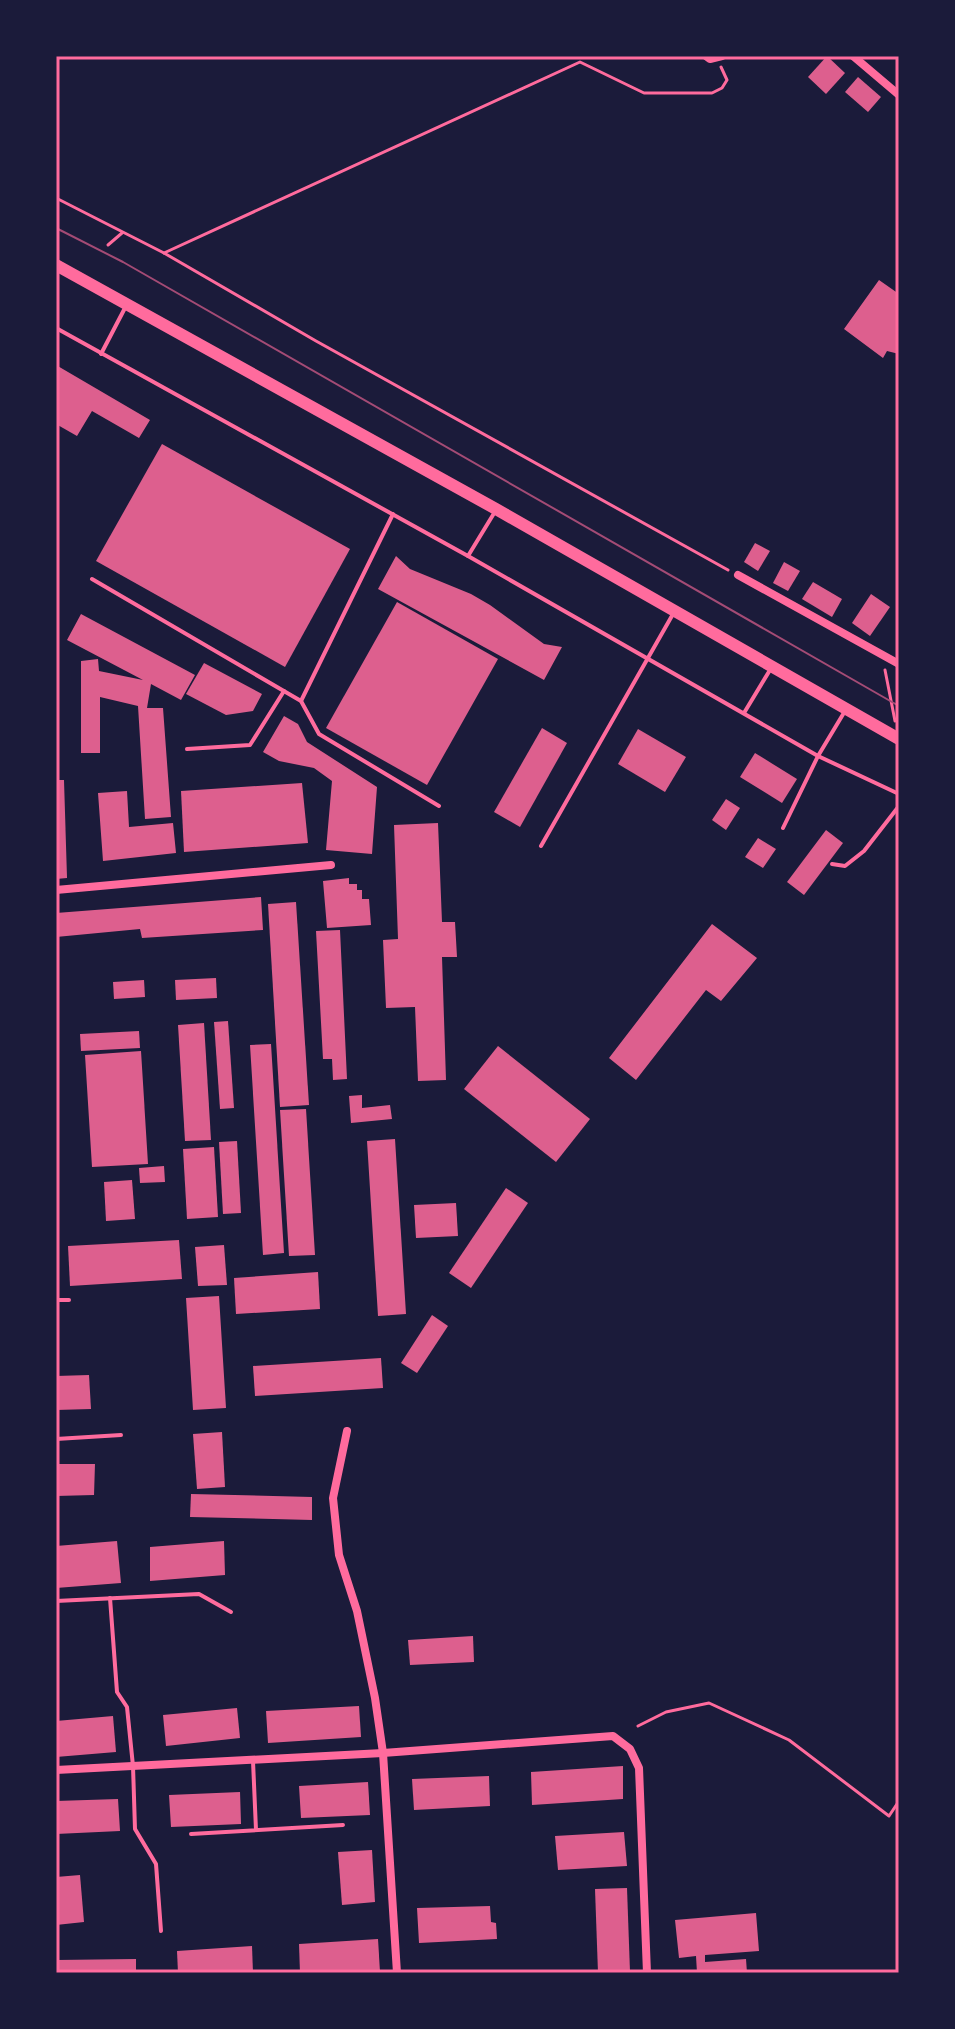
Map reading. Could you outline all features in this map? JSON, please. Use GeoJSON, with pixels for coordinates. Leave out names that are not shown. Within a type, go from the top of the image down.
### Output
{"type":"FeatureCollection","features":[{"type":"Feature","properties":{"kind":"main road"},"geometry":{"type":"LineString","coordinates":[[56,265],[496,509],[899,739]]}},
{"type":"Feature","properties":{"kind":"street"},"geometry":{"type":"LineString","coordinates":[[708,57],[722,56]]}},
{"type":"Feature","properties":{"kind":"street"},"geometry":{"type":"LineString","coordinates":[[853,56],[899,95]]}},
{"type":"Feature","properties":{"kind":"street"},"geometry":{"type":"LineString","coordinates":[[738,575],[899,664]]}},
{"type":"Feature","properties":{"kind":"street"},"geometry":{"type":"LineString","coordinates":[[56,890],[331,865]]}},
{"type":"Feature","properties":{"kind":"street"},"geometry":{"type":"LineString","coordinates":[[347,1431],[333,1498],[339,1555],[357,1611],[383,1753],[397,1973]]}},
{"type":"Feature","properties":{"kind":"street"},"geometry":{"type":"LineString","coordinates":[[56,1770],[383,1753],[613,1736],[630,1749],[639,1768],[647,1973]]}},
{"type":"Feature","properties":{"kind":"lane"},"geometry":{"type":"LineString","coordinates":[[101,354],[127,303]]}},
{"type":"Feature","properties":{"kind":"lane"},"geometry":{"type":"LineString","coordinates":[[56,328],[468,556],[818,756],[899,794]]}},
{"type":"Feature","properties":{"kind":"lane"},"geometry":{"type":"LineString","coordinates":[[468,556],[496,509]]}},
{"type":"Feature","properties":{"kind":"lane"},"geometry":{"type":"LineString","coordinates":[[301,701],[393,514]]}},
{"type":"Feature","properties":{"kind":"lane"},"geometry":{"type":"LineString","coordinates":[[92,579],[301,701],[319,734],[439,806]]}},
{"type":"Feature","properties":{"kind":"lane"},"geometry":{"type":"LineString","coordinates":[[541,846],[675,612]]}},
{"type":"Feature","properties":{"kind":"lane"},"geometry":{"type":"LineString","coordinates":[[744,713],[772,667]]}},
{"type":"Feature","properties":{"kind":"lane"},"geometry":{"type":"LineString","coordinates":[[187,749],[250,745],[284,691]]}},
{"type":"Feature","properties":{"kind":"lane"},"geometry":{"type":"LineString","coordinates":[[783,828],[818,756],[846,709]]}},
{"type":"Feature","properties":{"kind":"lane"},"geometry":{"type":"LineString","coordinates":[[832,864],[845,866],[856,859],[899,806]]}},
{"type":"Feature","properties":{"kind":"lane"},"geometry":{"type":"LineString","coordinates":[[56,1300],[69,1300]]}},
{"type":"Feature","properties":{"kind":"lane"},"geometry":{"type":"LineString","coordinates":[[56,1439],[121,1435]]}},
{"type":"Feature","properties":{"kind":"lane"},"geometry":{"type":"LineString","coordinates":[[56,1601],[199,1594],[231,1612]]}},
{"type":"Feature","properties":{"kind":"lane"},"geometry":{"type":"LineString","coordinates":[[110,1598],[117,1692],[127,1707],[135,1829],[156,1864],[161,1931]]}},
{"type":"Feature","properties":{"kind":"lane"},"geometry":{"type":"LineString","coordinates":[[253,1760],[256,1830]]}},
{"type":"Feature","properties":{"kind":"lane"},"geometry":{"type":"LineString","coordinates":[[191,1834],[343,1825]]}},
{"type":"Feature","properties":{"kind":"path"},"geometry":{"type":"LineString","coordinates":[[164,253],[580,62],[644,93],[712,93],[722,88],[727,80],[723,68],[708,57]]}},
{"type":"Feature","properties":{"kind":"path"},"geometry":{"type":"LineString","coordinates":[[56,198],[164,253],[738,575]]}},
{"type":"Feature","properties":{"kind":"path"},"geometry":{"type":"LineString","coordinates":[[108,245],[122,233]]}},
{"type":"Feature","properties":{"kind":"path"},"geometry":{"type":"LineString","coordinates":[[882,654],[896,724]]}},
{"type":"Feature","properties":{"kind":"path"},"geometry":{"type":"LineString","coordinates":[[638,1726],[666,1712],[709,1703],[789,1740],[889,1816],[899,1801]]}},
{"type":"Feature","properties":{"kind":"building"},"geometry":{"type":"Polygon","coordinates":[[[827,56],[845,73],[826,94],[808,77],[827,56]]]}},
{"type":"Feature","properties":{"kind":"building"},"geometry":{"type":"Polygon","coordinates":[[[858,77],[881,97],[868,112],[845,92],[858,77]]]}},
{"type":"Feature","properties":{"kind":"building"},"geometry":{"type":"Polygon","coordinates":[[[879,280],[899,294],[899,354],[887,351],[883,358],[844,329],[879,280]]]}},
{"type":"Feature","properties":{"kind":"building"},"geometry":{"type":"Polygon","coordinates":[[[56,365],[150,420],[139,438],[92,411],[77,436],[56,424],[56,365]]]}},
{"type":"Feature","properties":{"kind":"building"},"geometry":{"type":"Polygon","coordinates":[[[162,444],[350,549],[285,667],[96,561],[162,444]]]}},
{"type":"Feature","properties":{"kind":"building"},"geometry":{"type":"Polygon","coordinates":[[[755,543],[770,551],[758,571],[744,562],[755,543]]]}},
{"type":"Feature","properties":{"kind":"building"},"geometry":{"type":"Polygon","coordinates":[[[396,556],[410,569],[490,605],[544,644],[562,647],[544,680],[378,589],[396,556]]]}},
{"type":"Feature","properties":{"kind":"building"},"geometry":{"type":"Polygon","coordinates":[[[784,562],[800,571],[788,591],[773,583],[784,562]]]}},
{"type":"Feature","properties":{"kind":"building"},"geometry":{"type":"Polygon","coordinates":[[[813,582],[842,599],[832,617],[802,599],[813,582]]]}},
{"type":"Feature","properties":{"kind":"building"},"geometry":{"type":"Polygon","coordinates":[[[871,594],[890,607],[870,636],[852,623],[871,594]]]}},
{"type":"Feature","properties":{"kind":"building"},"geometry":{"type":"Polygon","coordinates":[[[397,602],[498,659],[427,785],[326,728],[397,602]]]}},
{"type":"Feature","properties":{"kind":"building"},"geometry":{"type":"Polygon","coordinates":[[[81,614],[195,675],[181,700],[151,684],[147,708],[163,708],[171,817],[145,819],[138,706],[100,697],[100,753],[81,753],[81,661],[98,659],[99,671],[143,680],[67,640],[81,614]]]}},
{"type":"Feature","properties":{"kind":"building"},"geometry":{"type":"Polygon","coordinates":[[[204,663],[262,694],[253,711],[226,715],[186,694],[204,663]]]}},
{"type":"Feature","properties":{"kind":"building"},"geometry":{"type":"Polygon","coordinates":[[[284,716],[298,724],[307,742],[377,787],[372,854],[326,850],[332,781],[314,768],[279,761],[263,752],[284,716]]]}},
{"type":"Feature","properties":{"kind":"building"},"geometry":{"type":"Polygon","coordinates":[[[542,728],[567,743],[520,827],[494,812],[542,728]]]}},
{"type":"Feature","properties":{"kind":"building"},"geometry":{"type":"Polygon","coordinates":[[[638,729],[686,757],[665,792],[618,764],[638,729]]]}},
{"type":"Feature","properties":{"kind":"building"},"geometry":{"type":"Polygon","coordinates":[[[755,753],[797,779],[782,803],[740,777],[755,753]]]}},
{"type":"Feature","properties":{"kind":"building"},"geometry":{"type":"Polygon","coordinates":[[[56,780],[64,780],[67,878],[56,879],[56,780]]]}},
{"type":"Feature","properties":{"kind":"building"},"geometry":{"type":"Polygon","coordinates":[[[302,783],[308,843],[184,852],[181,791],[302,783]]]}},
{"type":"Feature","properties":{"kind":"building"},"geometry":{"type":"Polygon","coordinates":[[[127,791],[129,827],[173,823],[176,853],[103,861],[98,793],[127,791]]]}},
{"type":"Feature","properties":{"kind":"building"},"geometry":{"type":"Polygon","coordinates":[[[726,799],[740,808],[726,830],[712,820],[726,799]]]}},
{"type":"Feature","properties":{"kind":"building"},"geometry":{"type":"Polygon","coordinates":[[[438,823],[442,922],[455,922],[457,957],[442,957],[446,1080],[418,1081],[415,1007],[386,1008],[383,940],[398,939],[394,825],[438,823]]]}},
{"type":"Feature","properties":{"kind":"building"},"geometry":{"type":"Polygon","coordinates":[[[826,830],[843,843],[804,895],[787,882],[826,830]]]}},
{"type":"Feature","properties":{"kind":"building"},"geometry":{"type":"Polygon","coordinates":[[[758,838],[776,849],[763,868],[745,857],[758,838]]]}},
{"type":"Feature","properties":{"kind":"building"},"geometry":{"type":"Polygon","coordinates":[[[349,878],[349,884],[357,884],[357,890],[362,890],[362,899],[369,899],[371,925],[327,928],[323,881],[349,878]]]}},
{"type":"Feature","properties":{"kind":"building"},"geometry":{"type":"Polygon","coordinates":[[[261,897],[263,930],[142,938],[140,929],[56,937],[56,913],[261,897]]]}},
{"type":"Feature","properties":{"kind":"building"},"geometry":{"type":"Polygon","coordinates":[[[296,902],[309,1105],[280,1107],[268,904],[296,902]]]}},
{"type":"Feature","properties":{"kind":"building"},"geometry":{"type":"Polygon","coordinates":[[[712,924],[757,958],[721,1001],[706,990],[636,1080],[609,1058],[712,924]]]}},
{"type":"Feature","properties":{"kind":"building"},"geometry":{"type":"Polygon","coordinates":[[[340,930],[347,1079],[333,1080],[332,1059],[323,1059],[316,931],[340,930]]]}},
{"type":"Feature","properties":{"kind":"building"},"geometry":{"type":"Polygon","coordinates":[[[216,978],[217,998],[176,1000],[175,980],[216,978]]]}},
{"type":"Feature","properties":{"kind":"building"},"geometry":{"type":"Polygon","coordinates":[[[144,980],[145,997],[114,999],[113,982],[144,980]]]}},
{"type":"Feature","properties":{"kind":"building"},"geometry":{"type":"Polygon","coordinates":[[[228,1021],[234,1108],[220,1109],[214,1022],[228,1021]]]}},
{"type":"Feature","properties":{"kind":"building"},"geometry":{"type":"Polygon","coordinates":[[[204,1023],[211,1140],[185,1141],[178,1025],[204,1023]]]}},
{"type":"Feature","properties":{"kind":"building"},"geometry":{"type":"Polygon","coordinates":[[[139,1031],[140,1048],[81,1051],[80,1034],[139,1031]]]}},
{"type":"Feature","properties":{"kind":"building"},"geometry":{"type":"Polygon","coordinates":[[[271,1044],[284,1253],[263,1255],[250,1045],[271,1044]]]}},
{"type":"Feature","properties":{"kind":"building"},"geometry":{"type":"Polygon","coordinates":[[[498,1046],[590,1119],[556,1162],[464,1089],[498,1046]]]}},
{"type":"Feature","properties":{"kind":"building"},"geometry":{"type":"Polygon","coordinates":[[[141,1051],[148,1164],[92,1167],[85,1055],[141,1051]]]}},
{"type":"Feature","properties":{"kind":"building"},"geometry":{"type":"Polygon","coordinates":[[[362,1095],[362,1108],[390,1105],[392,1119],[351,1123],[349,1096],[362,1095]]]}},
{"type":"Feature","properties":{"kind":"building"},"geometry":{"type":"Polygon","coordinates":[[[306,1109],[315,1255],[289,1256],[280,1110],[306,1109]]]}},
{"type":"Feature","properties":{"kind":"building"},"geometry":{"type":"Polygon","coordinates":[[[395,1139],[406,1314],[378,1316],[367,1141],[395,1139]]]}},
{"type":"Feature","properties":{"kind":"building"},"geometry":{"type":"Polygon","coordinates":[[[237,1141],[241,1213],[223,1214],[219,1142],[237,1141]]]}},
{"type":"Feature","properties":{"kind":"building"},"geometry":{"type":"Polygon","coordinates":[[[214,1147],[218,1217],[187,1219],[183,1149],[214,1147]]]}},
{"type":"Feature","properties":{"kind":"building"},"geometry":{"type":"Polygon","coordinates":[[[164,1166],[165,1182],[140,1183],[139,1168],[164,1166]]]}},
{"type":"Feature","properties":{"kind":"building"},"geometry":{"type":"Polygon","coordinates":[[[132,1180],[135,1219],[106,1221],[104,1182],[132,1180]]]}},
{"type":"Feature","properties":{"kind":"building"},"geometry":{"type":"Polygon","coordinates":[[[506,1188],[528,1203],[471,1288],[449,1273],[506,1188]]]}},
{"type":"Feature","properties":{"kind":"building"},"geometry":{"type":"Polygon","coordinates":[[[456,1203],[458,1236],[416,1238],[414,1205],[456,1203]]]}},
{"type":"Feature","properties":{"kind":"building"},"geometry":{"type":"Polygon","coordinates":[[[179,1240],[182,1279],[70,1286],[68,1246],[179,1240]]]}},
{"type":"Feature","properties":{"kind":"building"},"geometry":{"type":"Polygon","coordinates":[[[224,1245],[227,1285],[198,1286],[195,1247],[224,1245]]]}},
{"type":"Feature","properties":{"kind":"building"},"geometry":{"type":"Polygon","coordinates":[[[318,1272],[320,1309],[236,1314],[234,1278],[318,1272]]]}},
{"type":"Feature","properties":{"kind":"building"},"geometry":{"type":"Polygon","coordinates":[[[219,1296],[226,1408],[193,1410],[186,1298],[219,1296]]]}},
{"type":"Feature","properties":{"kind":"building"},"geometry":{"type":"Polygon","coordinates":[[[432,1315],[448,1326],[417,1373],[401,1363],[432,1315]]]}},
{"type":"Feature","properties":{"kind":"building"},"geometry":{"type":"Polygon","coordinates":[[[381,1358],[383,1388],[255,1396],[253,1366],[381,1358]]]}},
{"type":"Feature","properties":{"kind":"building"},"geometry":{"type":"Polygon","coordinates":[[[89,1375],[91,1409],[56,1410],[56,1376],[89,1375]]]}},
{"type":"Feature","properties":{"kind":"building"},"geometry":{"type":"Polygon","coordinates":[[[222,1432],[225,1487],[197,1489],[193,1434],[222,1432]]]}},
{"type":"Feature","properties":{"kind":"building"},"geometry":{"type":"Polygon","coordinates":[[[56,1464],[95,1464],[94,1495],[56,1496],[56,1464]]]}},
{"type":"Feature","properties":{"kind":"building"},"geometry":{"type":"Polygon","coordinates":[[[191,1494],[312,1497],[312,1520],[190,1517],[191,1494]]]}},
{"type":"Feature","properties":{"kind":"building"},"geometry":{"type":"Polygon","coordinates":[[[117,1541],[121,1583],[56,1588],[56,1546],[117,1541]]]}},
{"type":"Feature","properties":{"kind":"building"},"geometry":{"type":"Polygon","coordinates":[[[224,1541],[225,1575],[150,1581],[150,1547],[224,1541]]]}},
{"type":"Feature","properties":{"kind":"building"},"geometry":{"type":"Polygon","coordinates":[[[473,1636],[474,1662],[410,1665],[408,1640],[473,1636]]]}},
{"type":"Feature","properties":{"kind":"building"},"geometry":{"type":"Polygon","coordinates":[[[359,1706],[361,1737],[268,1743],[266,1711],[359,1706]]]}},
{"type":"Feature","properties":{"kind":"building"},"geometry":{"type":"Polygon","coordinates":[[[237,1708],[240,1738],[166,1746],[163,1715],[237,1708]]]}},
{"type":"Feature","properties":{"kind":"building"},"geometry":{"type":"Polygon","coordinates":[[[113,1716],[116,1752],[56,1757],[56,1721],[113,1716]]]}},
{"type":"Feature","properties":{"kind":"building"},"geometry":{"type":"Polygon","coordinates":[[[623,1766],[623,1799],[532,1805],[531,1772],[623,1766]]]}},
{"type":"Feature","properties":{"kind":"building"},"geometry":{"type":"Polygon","coordinates":[[[489,1776],[490,1806],[414,1810],[412,1779],[489,1776]]]}},
{"type":"Feature","properties":{"kind":"building"},"geometry":{"type":"Polygon","coordinates":[[[368,1782],[370,1815],[301,1818],[299,1786],[368,1782]]]}},
{"type":"Feature","properties":{"kind":"building"},"geometry":{"type":"Polygon","coordinates":[[[240,1792],[241,1824],[171,1827],[169,1795],[240,1792]]]}},
{"type":"Feature","properties":{"kind":"building"},"geometry":{"type":"Polygon","coordinates":[[[118,1799],[120,1831],[56,1834],[56,1801],[118,1799]]]}},
{"type":"Feature","properties":{"kind":"building"},"geometry":{"type":"Polygon","coordinates":[[[624,1832],[627,1866],[558,1870],[555,1836],[624,1832]]]}},
{"type":"Feature","properties":{"kind":"building"},"geometry":{"type":"Polygon","coordinates":[[[372,1850],[375,1902],[342,1905],[338,1852],[372,1850]]]}},
{"type":"Feature","properties":{"kind":"building"},"geometry":{"type":"Polygon","coordinates":[[[80,1875],[84,1922],[56,1925],[56,1877],[80,1875]]]}},
{"type":"Feature","properties":{"kind":"building"},"geometry":{"type":"Polygon","coordinates":[[[627,1888],[630,1972],[598,1973],[595,1889],[627,1888]]]}},
{"type":"Feature","properties":{"kind":"building"},"geometry":{"type":"Polygon","coordinates":[[[490,1906],[497,1939],[419,1943],[417,1908],[490,1906]]]}},
{"type":"Feature","properties":{"kind":"building"},"geometry":{"type":"Polygon","coordinates":[[[756,1913],[759,1951],[705,1955],[705,1962],[746,1959],[747,1973],[697,1973],[696,1956],[679,1958],[675,1920],[756,1913]]]}},
{"type":"Feature","properties":{"kind":"building"},"geometry":{"type":"Polygon","coordinates":[[[378,1939],[380,1972],[300,1973],[299,1944],[378,1939]]]}},
{"type":"Feature","properties":{"kind":"building"},"geometry":{"type":"Polygon","coordinates":[[[252,1946],[253,1973],[178,1973],[177,1951],[252,1946]]]}},
{"type":"Feature","properties":{"kind":"building"},"geometry":{"type":"Polygon","coordinates":[[[136,1959],[136,1973],[56,1973],[56,1960],[136,1959]]]}},
{"type":"Feature","properties":{"kind":"tram line"},"geometry":{"type":"LineString","coordinates":[[56,228],[123,262],[899,706]]}}]}
